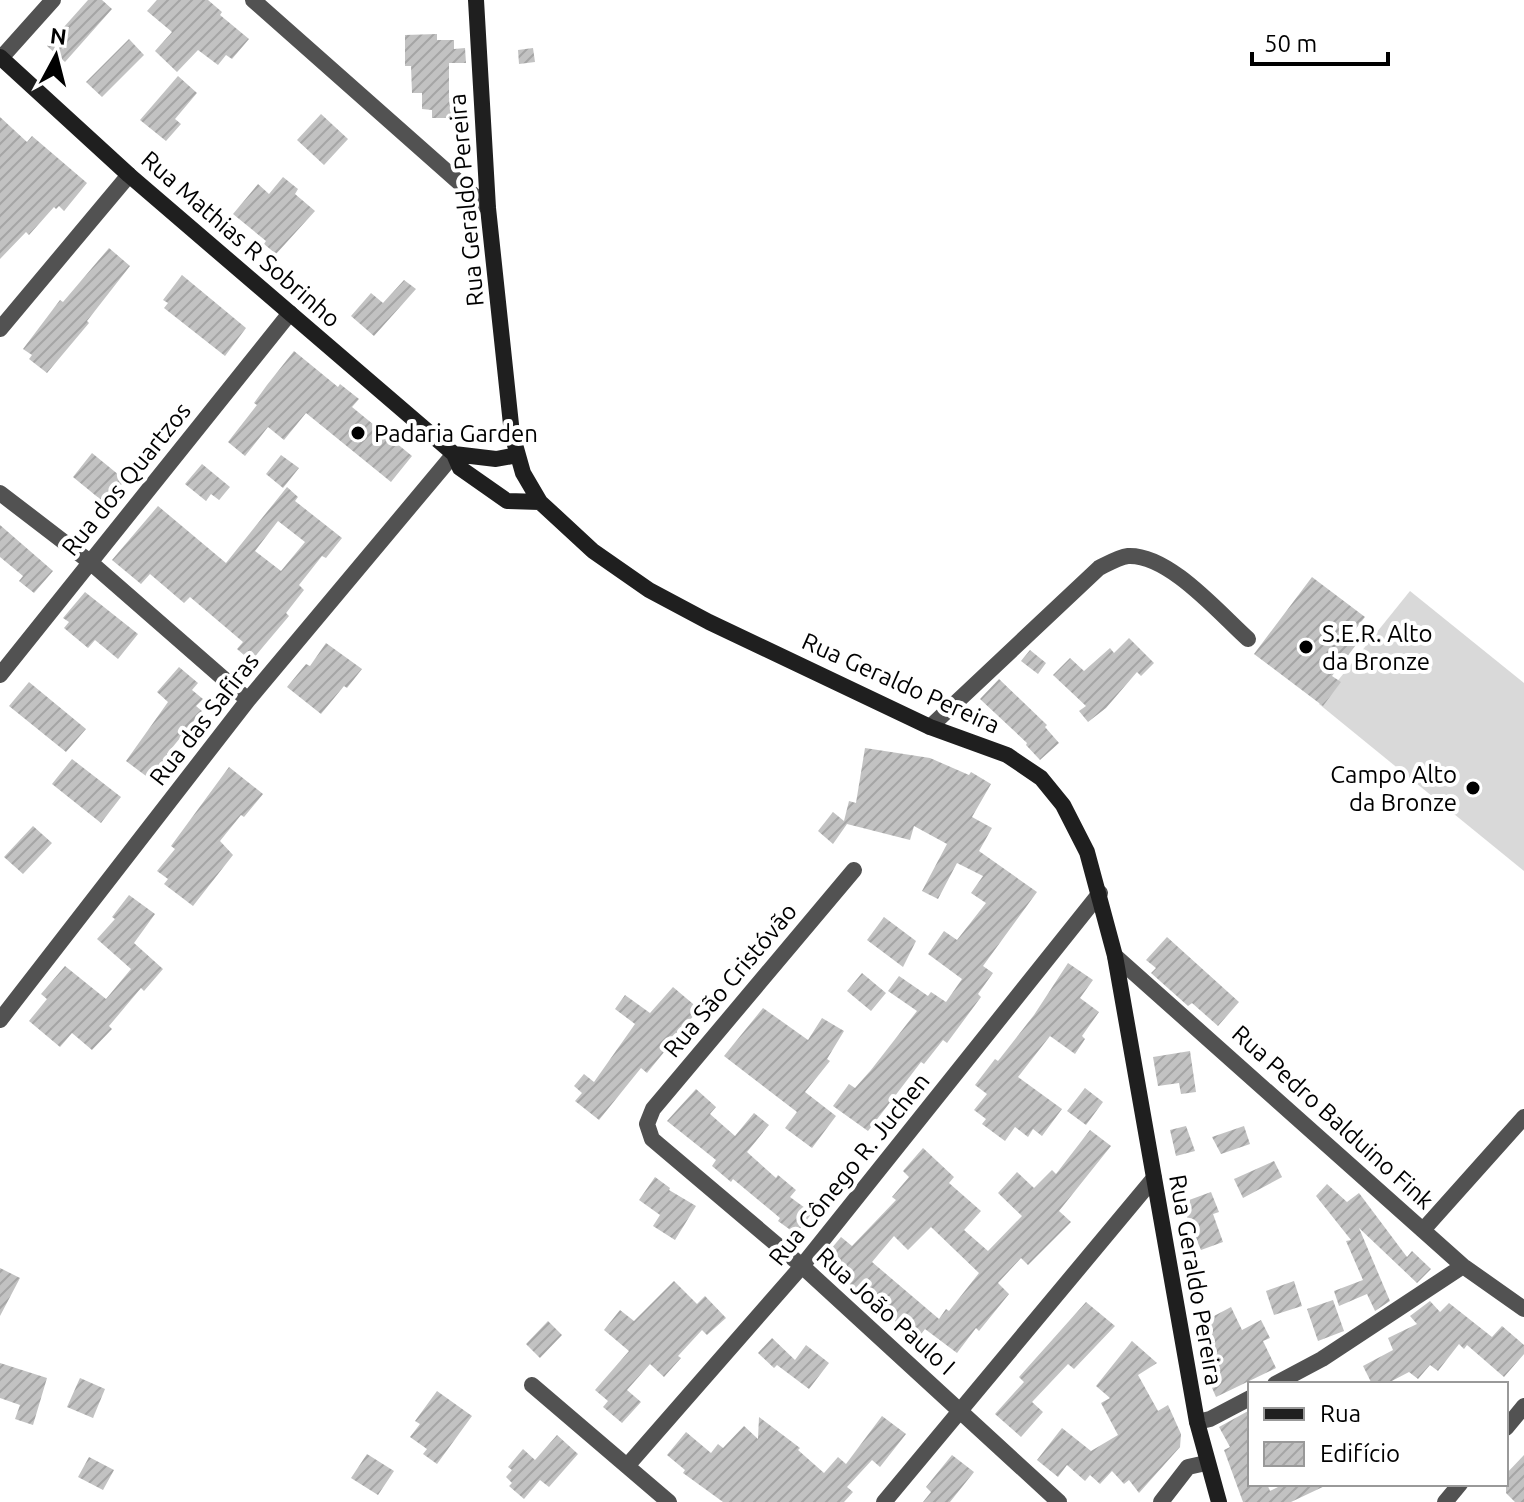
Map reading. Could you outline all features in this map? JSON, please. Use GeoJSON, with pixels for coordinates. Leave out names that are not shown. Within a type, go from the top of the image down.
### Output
{"type":"FeatureCollection","features":[{"type":"Feature","properties":{"kind":"main road","name":"Rua Geraldo Pereira"},"geometry":{"type":"LineString","coordinates":[[476,0],[488,208],[512,434],[523,473],[540,502],[593,551],[649,590],[709,622],[930,727],[1007,755],[1041,778],[1063,805],[1087,852],[1115,956],[1197,1422],[1219,1502]]}},
{"type":"Feature","properties":{"kind":"main road","name":"Rua Mathias R Sobrinho"},"geometry":{"type":"LineString","coordinates":[[1,58],[129,175],[454,454],[460,468],[507,501],[540,502]]}},
{"type":"Feature","properties":{"kind":"main road"},"geometry":{"type":"LineString","coordinates":[[454,454],[496,459],[518,455]]}},
{"type":"Feature","properties":{"kind":"street"},"geometry":{"type":"LineString","coordinates":[[1,58],[53,0]]}},
{"type":"Feature","properties":{"kind":"street"},"geometry":{"type":"LineString","coordinates":[[253,0],[488,208]]}},
{"type":"Feature","properties":{"kind":"street"},"geometry":{"type":"LineString","coordinates":[[0,329],[129,175]]}},
{"type":"Feature","properties":{"kind":"street","name":"Rua dos Quartzos"},"geometry":{"type":"LineString","coordinates":[[0,675],[290,313]]}},
{"type":"Feature","properties":{"kind":"street","name":"Rua das Safiras"},"geometry":{"type":"LineString","coordinates":[[1,1018],[248,700],[454,454]]}},
{"type":"Feature","properties":{"kind":"street"},"geometry":{"type":"LineString","coordinates":[[0,493],[90,562],[248,700]]}},
{"type":"Feature","properties":{"kind":"street"},"geometry":{"type":"LineString","coordinates":[[930,727],[1099,568],[1126,556],[1154,560],[1179,577],[1248,639]]}},
{"type":"Feature","properties":{"kind":"street","name":"Rua São Cristóvão"},"geometry":{"type":"LineString","coordinates":[[647,1124],[653,1109],[854,870]]}},
{"type":"Feature","properties":{"kind":"street","name":"Rua Cônego R. Juchen"},"geometry":{"type":"LineString","coordinates":[[627,1466],[802,1266],[1100,893]]}},
{"type":"Feature","properties":{"kind":"street","name":"Rua Pedro Balduino Fink"},"geometry":{"type":"LineString","coordinates":[[1115,956],[1463,1266],[1524,1309]]}},
{"type":"Feature","properties":{"kind":"street"},"geometry":{"type":"LineString","coordinates":[[1423,1230],[1524,1117]]}},
{"type":"Feature","properties":{"kind":"street","name":"Rua João Paulo I"},"geometry":{"type":"LineString","coordinates":[[647,1124],[652,1139],[802,1266],[1059,1502]]}},
{"type":"Feature","properties":{"kind":"street"},"geometry":{"type":"LineString","coordinates":[[884,1502],[1154,1178]]}},
{"type":"Feature","properties":{"kind":"street"},"geometry":{"type":"LineString","coordinates":[[1279,1382],[1322,1359],[1463,1266]]}},
{"type":"Feature","properties":{"kind":"street"},"geometry":{"type":"LineString","coordinates":[[532,1385],[669,1502]]}},
{"type":"Feature","properties":{"kind":"street"},"geometry":{"type":"LineString","coordinates":[[1197,1422],[1210,1419],[1248,1399]]}},
{"type":"Feature","properties":{"kind":"street"},"geometry":{"type":"LineString","coordinates":[[1508,1426],[1524,1406]]}},
{"type":"Feature","properties":{"kind":"street"},"geometry":{"type":"LineString","coordinates":[[1161,1502],[1188,1467],[1206,1463]]}},
{"type":"Feature","properties":{"kind":"street"},"geometry":{"type":"LineString","coordinates":[[1445,1502],[1458,1486]]}},
{"type":"Feature","properties":{"kind":"shaded area","name":"Campo Alto da Bronze"},"geometry":{"type":"Polygon","coordinates":[[[1410,591],[1524,683],[1524,871],[1319,704],[1410,591]]]}},
{"type":"Feature","properties":{"kind":"building"},"geometry":{"type":"Polygon","coordinates":[[[88,0],[102,0],[112,9],[65,62],[47,46],[88,0]]]}},
{"type":"Feature","properties":{"kind":"building"},"geometry":{"type":"Polygon","coordinates":[[[157,0],[208,0],[222,12],[220,15],[249,39],[232,59],[226,55],[218,65],[198,50],[177,72],[155,51],[172,32],[147,11],[157,0]]]}},
{"type":"Feature","properties":{"kind":"building"},"geometry":{"type":"Polygon","coordinates":[[[437,34],[437,40],[454,40],[454,49],[465,48],[466,63],[449,63],[449,98],[453,98],[454,118],[432,118],[432,110],[422,109],[422,93],[412,93],[411,66],[405,66],[405,35],[437,34]]]}},
{"type":"Feature","properties":{"kind":"building"},"geometry":{"type":"Polygon","coordinates":[[[129,39],[144,55],[102,97],[86,82],[129,39]]]}},
{"type":"Feature","properties":{"kind":"building"},"geometry":{"type":"Polygon","coordinates":[[[533,48],[535,62],[519,64],[518,50],[533,48]]]}},
{"type":"Feature","properties":{"kind":"building"},"geometry":{"type":"Polygon","coordinates":[[[178,76],[197,93],[175,119],[181,124],[166,141],[140,120],[178,76]]]}},
{"type":"Feature","properties":{"kind":"building"},"geometry":{"type":"Polygon","coordinates":[[[321,114],[348,139],[324,165],[297,140],[321,114]]]}},
{"type":"Feature","properties":{"kind":"building"},"geometry":{"type":"Polygon","coordinates":[[[0,117],[27,142],[32,136],[87,183],[64,211],[59,206],[54,207],[29,235],[26,232],[0,259],[0,117]]]}},
{"type":"Feature","properties":{"kind":"building"},"geometry":{"type":"Polygon","coordinates":[[[283,177],[298,189],[295,194],[315,211],[276,254],[264,244],[266,241],[233,214],[258,184],[269,194],[283,177]]]}},
{"type":"Feature","properties":{"kind":"building"},"geometry":{"type":"Polygon","coordinates":[[[109,248],[130,266],[87,321],[89,323],[47,373],[29,359],[32,355],[23,349],[60,300],[63,302],[109,248]]]}},
{"type":"Feature","properties":{"kind":"building"},"geometry":{"type":"Polygon","coordinates":[[[182,275],[246,328],[225,356],[164,308],[168,303],[163,300],[182,275]]]}},
{"type":"Feature","properties":{"kind":"building"},"geometry":{"type":"Polygon","coordinates":[[[404,280],[416,289],[374,336],[351,316],[371,293],[383,303],[404,280]]]}},
{"type":"Feature","properties":{"kind":"building","name":"Padaria Garden"},"geometry":{"type":"Polygon","coordinates":[[[294,351],[338,387],[340,384],[359,399],[352,407],[412,456],[391,482],[306,413],[284,440],[268,427],[245,456],[228,442],[294,351]]]}},
{"type":"Feature","properties":{"kind":"building"},"geometry":{"type":"Polygon","coordinates":[[[92,453],[125,480],[106,504],[73,477],[92,453]]]}},
{"type":"Feature","properties":{"kind":"building"},"geometry":{"type":"Polygon","coordinates":[[[281,455],[299,468],[283,488],[266,474],[281,455]]]}},
{"type":"Feature","properties":{"kind":"building"},"geometry":{"type":"Polygon","coordinates":[[[202,464],[230,487],[219,500],[211,494],[206,501],[185,484],[202,464]]]}},
{"type":"Feature","properties":{"kind":"building"},"geometry":{"type":"Polygon","coordinates":[[[287,487],[298,497],[295,501],[342,538],[326,558],[322,556],[299,585],[304,590],[286,613],[289,616],[251,661],[237,649],[243,642],[190,597],[184,603],[150,574],[141,584],[112,560],[158,506],[226,563],[287,487]],[[278,521],[255,551],[281,571],[305,542],[278,521]]]}},
{"type":"Feature","properties":{"kind":"building"},"geometry":{"type":"Polygon","coordinates":[[[0,525],[53,571],[34,593],[19,581],[23,576],[0,557],[0,525]]]}},
{"type":"Feature","properties":{"kind":"building","name":"S.E.R. Alto da Bronze"},"geometry":{"type":"Polygon","coordinates":[[[1312,577],[1365,617],[1351,635],[1359,641],[1332,676],[1341,682],[1323,706],[1254,654],[1312,577]]]}},
{"type":"Feature","properties":{"kind":"building"},"geometry":{"type":"Polygon","coordinates":[[[85,592],[138,634],[118,659],[95,640],[88,648],[64,628],[69,622],[63,618],[85,592]]]}},
{"type":"Feature","properties":{"kind":"building"},"geometry":{"type":"Polygon","coordinates":[[[1129,638],[1154,663],[1141,676],[1137,672],[1106,708],[1088,722],[1079,711],[1086,706],[1053,675],[1070,658],[1084,671],[1110,648],[1114,653],[1129,638]]]}},
{"type":"Feature","properties":{"kind":"building"},"geometry":{"type":"Polygon","coordinates":[[[326,643],[362,669],[321,714],[287,687],[306,664],[310,666],[326,643]]]}},
{"type":"Feature","properties":{"kind":"building"},"geometry":{"type":"Polygon","coordinates":[[[1030,650],[1046,663],[1038,674],[1021,661],[1030,650]]]}},
{"type":"Feature","properties":{"kind":"building"},"geometry":{"type":"Polygon","coordinates":[[[179,667],[198,683],[192,690],[203,699],[196,706],[202,711],[150,779],[126,761],[168,702],[157,692],[179,667]]]}},
{"type":"Feature","properties":{"kind":"building"},"geometry":{"type":"Polygon","coordinates":[[[999,679],[1047,725],[1045,727],[1059,743],[1040,760],[1027,743],[980,699],[999,679]]]}},
{"type":"Feature","properties":{"kind":"building"},"geometry":{"type":"Polygon","coordinates":[[[29,682],[86,729],[66,752],[9,706],[29,682]]]}},
{"type":"Feature","properties":{"kind":"building"},"geometry":{"type":"Polygon","coordinates":[[[865,748],[930,758],[969,775],[971,772],[991,784],[972,817],[992,828],[979,851],[1037,892],[983,966],[993,973],[978,994],[981,997],[947,1043],[943,1040],[924,1064],[921,1062],[868,1131],[833,1106],[849,1084],[855,1088],[871,1070],[917,1011],[888,991],[899,976],[928,996],[931,992],[946,1002],[962,979],[928,954],[944,931],[957,940],[986,903],[971,893],[983,876],[957,863],[938,899],[922,891],[947,844],[914,826],[910,840],[847,824],[833,844],[818,831],[833,812],[844,821],[849,801],[856,803],[865,748]]]}},
{"type":"Feature","properties":{"kind":"building"},"geometry":{"type":"Polygon","coordinates":[[[72,759],[121,797],[101,823],[52,784],[72,759]]]}},
{"type":"Feature","properties":{"kind":"building"},"geometry":{"type":"Polygon","coordinates":[[[229,767],[263,794],[220,841],[233,855],[193,906],[164,884],[168,879],[157,871],[175,849],[171,846],[229,767]]]}},
{"type":"Feature","properties":{"kind":"building"},"geometry":{"type":"Polygon","coordinates":[[[33,826],[52,843],[23,874],[4,857],[33,826]]]}},
{"type":"Feature","properties":{"kind":"building"},"geometry":{"type":"Polygon","coordinates":[[[129,895],[155,914],[134,943],[163,969],[144,991],[141,988],[109,1026],[112,1029],[92,1050],[72,1033],[60,1047],[29,1021],[47,999],[41,994],[65,966],[106,999],[131,969],[97,939],[115,919],[112,917],[129,895]]]}},
{"type":"Feature","properties":{"kind":"building"},"geometry":{"type":"Polygon","coordinates":[[[884,917],[916,941],[903,967],[867,940],[884,917]]]}},
{"type":"Feature","properties":{"kind":"building"},"geometry":{"type":"Polygon","coordinates":[[[1167,937],[1239,1002],[1218,1026],[1192,1003],[1188,1006],[1151,973],[1156,968],[1146,960],[1167,937]]]}},
{"type":"Feature","properties":{"kind":"building"},"geometry":{"type":"Polygon","coordinates":[[[1068,963],[1093,980],[1080,998],[1099,1012],[1082,1036],[1085,1039],[1075,1054],[1050,1036],[1018,1077],[1062,1109],[1042,1136],[1033,1129],[1028,1137],[1015,1127],[1005,1141],[982,1124],[986,1119],[974,1110],[987,1094],[975,1085],[1034,1015],[1068,963]]]}},
{"type":"Feature","properties":{"kind":"building"},"geometry":{"type":"Polygon","coordinates":[[[862,973],[886,993],[871,1011],[847,991],[862,973]]]}},
{"type":"Feature","properties":{"kind":"building"},"geometry":{"type":"Polygon","coordinates":[[[673,987],[699,1009],[647,1073],[641,1068],[599,1120],[575,1101],[582,1093],[574,1086],[584,1074],[594,1082],[635,1024],[615,1009],[625,995],[650,1013],[673,987]]]}},
{"type":"Feature","properties":{"kind":"building"},"geometry":{"type":"Polygon","coordinates":[[[763,1008],[808,1040],[822,1018],[844,1031],[827,1059],[830,1061],[805,1092],[836,1116],[812,1148],[785,1128],[797,1112],[724,1056],[763,1008]]]}},
{"type":"Feature","properties":{"kind":"building"},"geometry":{"type":"Polygon","coordinates":[[[1190,1051],[1196,1092],[1181,1094],[1179,1083],[1158,1086],[1153,1057],[1190,1051]]]}},
{"type":"Feature","properties":{"kind":"building"},"geometry":{"type":"Polygon","coordinates":[[[1085,1088],[1103,1102],[1086,1125],[1067,1111],[1085,1088]]]}},
{"type":"Feature","properties":{"kind":"building"},"geometry":{"type":"Polygon","coordinates":[[[696,1089],[716,1107],[710,1114],[735,1136],[754,1113],[769,1125],[747,1152],[776,1178],[778,1175],[796,1190],[790,1197],[812,1213],[796,1234],[733,1179],[731,1182],[712,1166],[716,1160],[667,1121],[696,1089]]]}},
{"type":"Feature","properties":{"kind":"building"},"geometry":{"type":"Polygon","coordinates":[[[1186,1126],[1195,1151],[1176,1156],[1170,1130],[1186,1126]]]}},
{"type":"Feature","properties":{"kind":"building"},"geometry":{"type":"Polygon","coordinates":[[[1244,1126],[1250,1144],[1221,1154],[1212,1137],[1244,1126]]]}},
{"type":"Feature","properties":{"kind":"building"},"geometry":{"type":"Polygon","coordinates":[[[1090,1130],[1111,1146],[1059,1211],[1071,1222],[1028,1265],[1021,1258],[998,1283],[1009,1294],[957,1353],[925,1329],[917,1339],[821,1261],[841,1237],[852,1246],[896,1200],[892,1197],[909,1177],[903,1171],[923,1148],[954,1177],[949,1183],[981,1211],[964,1230],[988,1251],[1022,1216],[998,1193],[1017,1172],[1034,1188],[1052,1170],[1056,1174],[1090,1130]],[[931,1227],[908,1250],[894,1236],[872,1262],[939,1319],[979,1273],[931,1227]]]}},
{"type":"Feature","properties":{"kind":"building"},"geometry":{"type":"Polygon","coordinates":[[[1274,1161],[1282,1177],[1243,1198],[1234,1179],[1274,1161]]]}},
{"type":"Feature","properties":{"kind":"building"},"geometry":{"type":"Polygon","coordinates":[[[655,1177],[669,1190],[696,1206],[675,1240],[653,1226],[660,1215],[639,1200],[655,1177]]]}},
{"type":"Feature","properties":{"kind":"building"},"geometry":{"type":"Polygon","coordinates":[[[1327,1184],[1347,1202],[1359,1193],[1407,1257],[1412,1251],[1431,1269],[1417,1283],[1359,1228],[1390,1301],[1375,1311],[1367,1294],[1339,1306],[1334,1291],[1363,1280],[1346,1241],[1351,1240],[1316,1196],[1327,1184]]]}},
{"type":"Feature","properties":{"kind":"building"},"geometry":{"type":"Polygon","coordinates":[[[1211,1192],[1219,1212],[1213,1214],[1223,1242],[1201,1250],[1181,1203],[1211,1192]]]}},
{"type":"Feature","properties":{"kind":"building"},"geometry":{"type":"Polygon","coordinates":[[[0,1268],[20,1278],[0,1316],[0,1268]]]}},
{"type":"Feature","properties":{"kind":"building"},"geometry":{"type":"Polygon","coordinates":[[[674,1281],[697,1304],[705,1296],[726,1318],[707,1335],[702,1330],[664,1377],[650,1364],[627,1390],[641,1402],[622,1423],[603,1407],[608,1401],[595,1390],[629,1351],[604,1330],[620,1310],[634,1321],[674,1281]]]}},
{"type":"Feature","properties":{"kind":"building"},"geometry":{"type":"Polygon","coordinates":[[[1294,1281],[1302,1306],[1274,1315],[1266,1291],[1294,1281]]]}},
{"type":"Feature","properties":{"kind":"building"},"geometry":{"type":"Polygon","coordinates":[[[1333,1300],[1344,1331],[1318,1341],[1307,1309],[1333,1300]]]}},
{"type":"Feature","properties":{"kind":"building"},"geometry":{"type":"Polygon","coordinates":[[[1430,1301],[1440,1312],[1449,1303],[1492,1337],[1502,1326],[1524,1345],[1524,1354],[1504,1377],[1467,1345],[1464,1349],[1459,1344],[1438,1371],[1430,1365],[1418,1379],[1409,1372],[1390,1382],[1371,1382],[1363,1366],[1393,1350],[1388,1338],[1417,1324],[1410,1316],[1430,1301]]]}},
{"type":"Feature","properties":{"kind":"building"},"geometry":{"type":"Polygon","coordinates":[[[1086,1302],[1115,1326],[1074,1369],[1068,1364],[1032,1402],[1043,1412],[1021,1437],[995,1414],[1024,1382],[1019,1377],[1086,1302]]]}},
{"type":"Feature","properties":{"kind":"building"},"geometry":{"type":"Polygon","coordinates":[[[1231,1307],[1242,1330],[1261,1320],[1270,1338],[1263,1341],[1276,1368],[1216,1397],[1207,1376],[1210,1375],[1197,1350],[1209,1344],[1199,1324],[1231,1307]]]}},
{"type":"Feature","properties":{"kind":"building"},"geometry":{"type":"Polygon","coordinates":[[[548,1321],[562,1335],[540,1358],[526,1344],[548,1321]]]}},
{"type":"Feature","properties":{"kind":"building"},"geometry":{"type":"Polygon","coordinates":[[[772,1338],[795,1360],[806,1345],[829,1363],[809,1389],[777,1365],[774,1368],[758,1353],[772,1338]]]}},
{"type":"Feature","properties":{"kind":"building"},"geometry":{"type":"Polygon","coordinates":[[[1132,1341],[1157,1363],[1138,1375],[1158,1411],[1168,1405],[1181,1434],[1180,1447],[1139,1493],[1129,1480],[1124,1484],[1112,1471],[1100,1484],[1090,1475],[1085,1481],[1067,1465],[1058,1477],[1037,1460],[1062,1428],[1091,1451],[1118,1435],[1101,1403],[1110,1398],[1096,1386],[1132,1341]]]}},
{"type":"Feature","properties":{"kind":"building"},"geometry":{"type":"Polygon","coordinates":[[[0,1363],[47,1378],[33,1425],[15,1419],[20,1405],[0,1398],[0,1363]]]}},
{"type":"Feature","properties":{"kind":"building"},"geometry":{"type":"Polygon","coordinates":[[[80,1378],[105,1389],[93,1418],[67,1407],[80,1378]]]}},
{"type":"Feature","properties":{"kind":"building"},"geometry":{"type":"Polygon","coordinates":[[[437,1391],[472,1416],[437,1464],[423,1454],[427,1449],[410,1437],[420,1424],[415,1421],[437,1391]]]}},
{"type":"Feature","properties":{"kind":"building"},"geometry":{"type":"Polygon","coordinates":[[[1248,1411],[1248,1486],[1268,1486],[1270,1491],[1280,1486],[1325,1486],[1291,1502],[1243,1502],[1224,1450],[1230,1447],[1219,1427],[1248,1411]]]}},
{"type":"Feature","properties":{"kind":"building"},"geometry":{"type":"Polygon","coordinates":[[[882,1416],[906,1434],[880,1467],[872,1460],[847,1487],[853,1492],[844,1502],[723,1502],[683,1473],[685,1470],[667,1455],[686,1432],[711,1453],[718,1444],[723,1448],[744,1426],[758,1439],[759,1417],[800,1448],[798,1450],[824,1473],[838,1457],[846,1464],[882,1416]]]}},
{"type":"Feature","properties":{"kind":"building"},"geometry":{"type":"Polygon","coordinates":[[[557,1435],[578,1454],[549,1487],[540,1480],[524,1499],[509,1486],[512,1483],[506,1477],[512,1470],[508,1467],[523,1449],[535,1460],[557,1435]]]}},
{"type":"Feature","properties":{"kind":"building"},"geometry":{"type":"Polygon","coordinates":[[[367,1454],[394,1471],[378,1495],[351,1478],[367,1454]]]}},
{"type":"Feature","properties":{"kind":"building"},"geometry":{"type":"Polygon","coordinates":[[[952,1455],[974,1472],[950,1502],[923,1502],[931,1492],[926,1487],[952,1455]]]}},
{"type":"Feature","properties":{"kind":"building"},"geometry":{"type":"Polygon","coordinates":[[[1524,1455],[1524,1502],[1515,1502],[1506,1493],[1508,1472],[1524,1455]]]}},
{"type":"Feature","properties":{"kind":"building"},"geometry":{"type":"Polygon","coordinates":[[[89,1457],[114,1470],[103,1490],[78,1477],[89,1457]]]}},
{"type":"Feature","properties":{"kind":"place","name":"Padaria Garden"},"geometry":{"type":"Point","coordinates":[358,433]}},
{"type":"Feature","properties":{"kind":"place","name":"S.E.R. Alto da Bronze"},"geometry":{"type":"Point","coordinates":[1306,647]}},
{"type":"Feature","properties":{"kind":"place","name":"Campo Alto da Bronze"},"geometry":{"type":"Point","coordinates":[1473,788]}}]}
